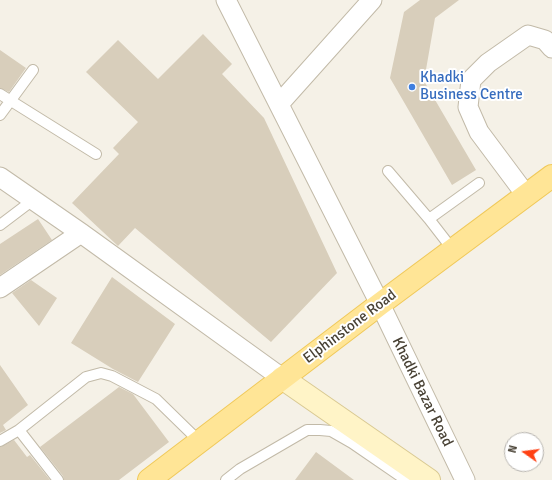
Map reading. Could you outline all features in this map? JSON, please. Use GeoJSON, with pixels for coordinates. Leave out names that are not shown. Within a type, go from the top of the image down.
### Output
{"type":"FeatureCollection","features":[{"type":"Feature","properties":{"kind":"main road","name":"Elphinstone Road"},"geometry":{"type":"LineString","coordinates":[[149,480],[380,304],[526,196],[551,182]]}},
{"type":"Feature","properties":{"kind":"main road"},"geometry":{"type":"LineString","coordinates":[[282,378],[429,480]]}},
{"type":"Feature","properties":{"kind":"street","name":"Khadki Bazar Road"},"geometry":{"type":"LineString","coordinates":[[226,0],[380,304],[465,480]]}},
{"type":"Feature","properties":{"kind":"street"},"geometry":{"type":"LineString","coordinates":[[279,104],[372,0]]}},
{"type":"Feature","properties":{"kind":"street"},"geometry":{"type":"LineString","coordinates":[[526,196],[479,132],[468,107],[471,80],[488,63],[528,35],[545,40],[552,48]]}},
{"type":"Feature","properties":{"kind":"street"},"geometry":{"type":"LineString","coordinates":[[0,177],[81,233],[282,378]]}},
{"type":"Feature","properties":{"kind":"street"},"geometry":{"type":"LineString","coordinates":[[0,288],[81,233]]}},
{"type":"Feature","properties":{"kind":"lane"},"geometry":{"type":"LineString","coordinates":[[0,115],[33,70]]}},
{"type":"Feature","properties":{"kind":"lane"},"geometry":{"type":"LineString","coordinates":[[0,94],[96,154]]}},
{"type":"Feature","properties":{"kind":"lane"},"geometry":{"type":"LineString","coordinates":[[388,171],[453,250]]}},
{"type":"Feature","properties":{"kind":"lane"},"geometry":{"type":"LineString","coordinates":[[429,219],[479,182]]}},
{"type":"Feature","properties":{"kind":"lane"},"geometry":{"type":"LineString","coordinates":[[0,225],[34,200]]}},
{"type":"Feature","properties":{"kind":"lane"},"geometry":{"type":"LineString","coordinates":[[0,441],[19,430],[86,377],[101,373],[112,376],[156,399],[199,441]]}},
{"type":"Feature","properties":{"kind":"lane"},"geometry":{"type":"LineString","coordinates":[[19,430],[58,480]]}},
{"type":"Feature","properties":{"kind":"lane"},"geometry":{"type":"LineString","coordinates":[[226,480],[307,430],[320,430],[331,431],[352,443],[406,480]]}},
{"type":"Feature","properties":{"kind":"building","name":"Khadki Business Centre"},"geometry":{"type":"Polygon","coordinates":[[[420,0],[459,0],[435,18],[424,81],[476,170],[452,185],[390,78],[404,12],[420,0]]]}},
{"type":"Feature","properties":{"kind":"building"},"geometry":{"type":"Polygon","coordinates":[[[203,34],[232,64],[222,74],[264,118],[337,273],[271,342],[135,228],[118,246],[72,203],[119,154],[113,148],[138,122],[86,72],[118,40],[158,79],[203,34]]]}},
{"type":"Feature","properties":{"kind":"building"},"geometry":{"type":"Polygon","coordinates":[[[0,50],[26,68],[9,92],[0,88],[0,50]]]}},
{"type":"Feature","properties":{"kind":"building"},"geometry":{"type":"Polygon","coordinates":[[[38,219],[52,240],[0,275],[0,244],[38,219]]]}},
{"type":"Feature","properties":{"kind":"building"},"geometry":{"type":"Polygon","coordinates":[[[112,277],[175,324],[138,382],[113,369],[71,343],[112,277]]]}},
{"type":"Feature","properties":{"kind":"building"},"geometry":{"type":"Polygon","coordinates":[[[31,280],[57,298],[39,326],[12,293],[31,280]]]}},
{"type":"Feature","properties":{"kind":"building"},"geometry":{"type":"Polygon","coordinates":[[[0,365],[28,405],[3,425],[6,430],[0,433],[0,365]]]}},
{"type":"Feature","properties":{"kind":"building"},"geometry":{"type":"Polygon","coordinates":[[[119,387],[133,394],[169,442],[119,480],[64,480],[63,476],[40,447],[119,387]]]}},
{"type":"Feature","properties":{"kind":"building"},"geometry":{"type":"Polygon","coordinates":[[[14,440],[27,457],[30,455],[50,480],[0,480],[0,447],[14,440]]]}},
{"type":"Feature","properties":{"kind":"building"},"geometry":{"type":"Polygon","coordinates":[[[316,452],[354,480],[295,480],[316,452]]]}},
{"type":"Feature","properties":{"kind":"place","name":"Khadki Business Centre"},"geometry":{"type":"Point","coordinates":[412,87]}}]}
